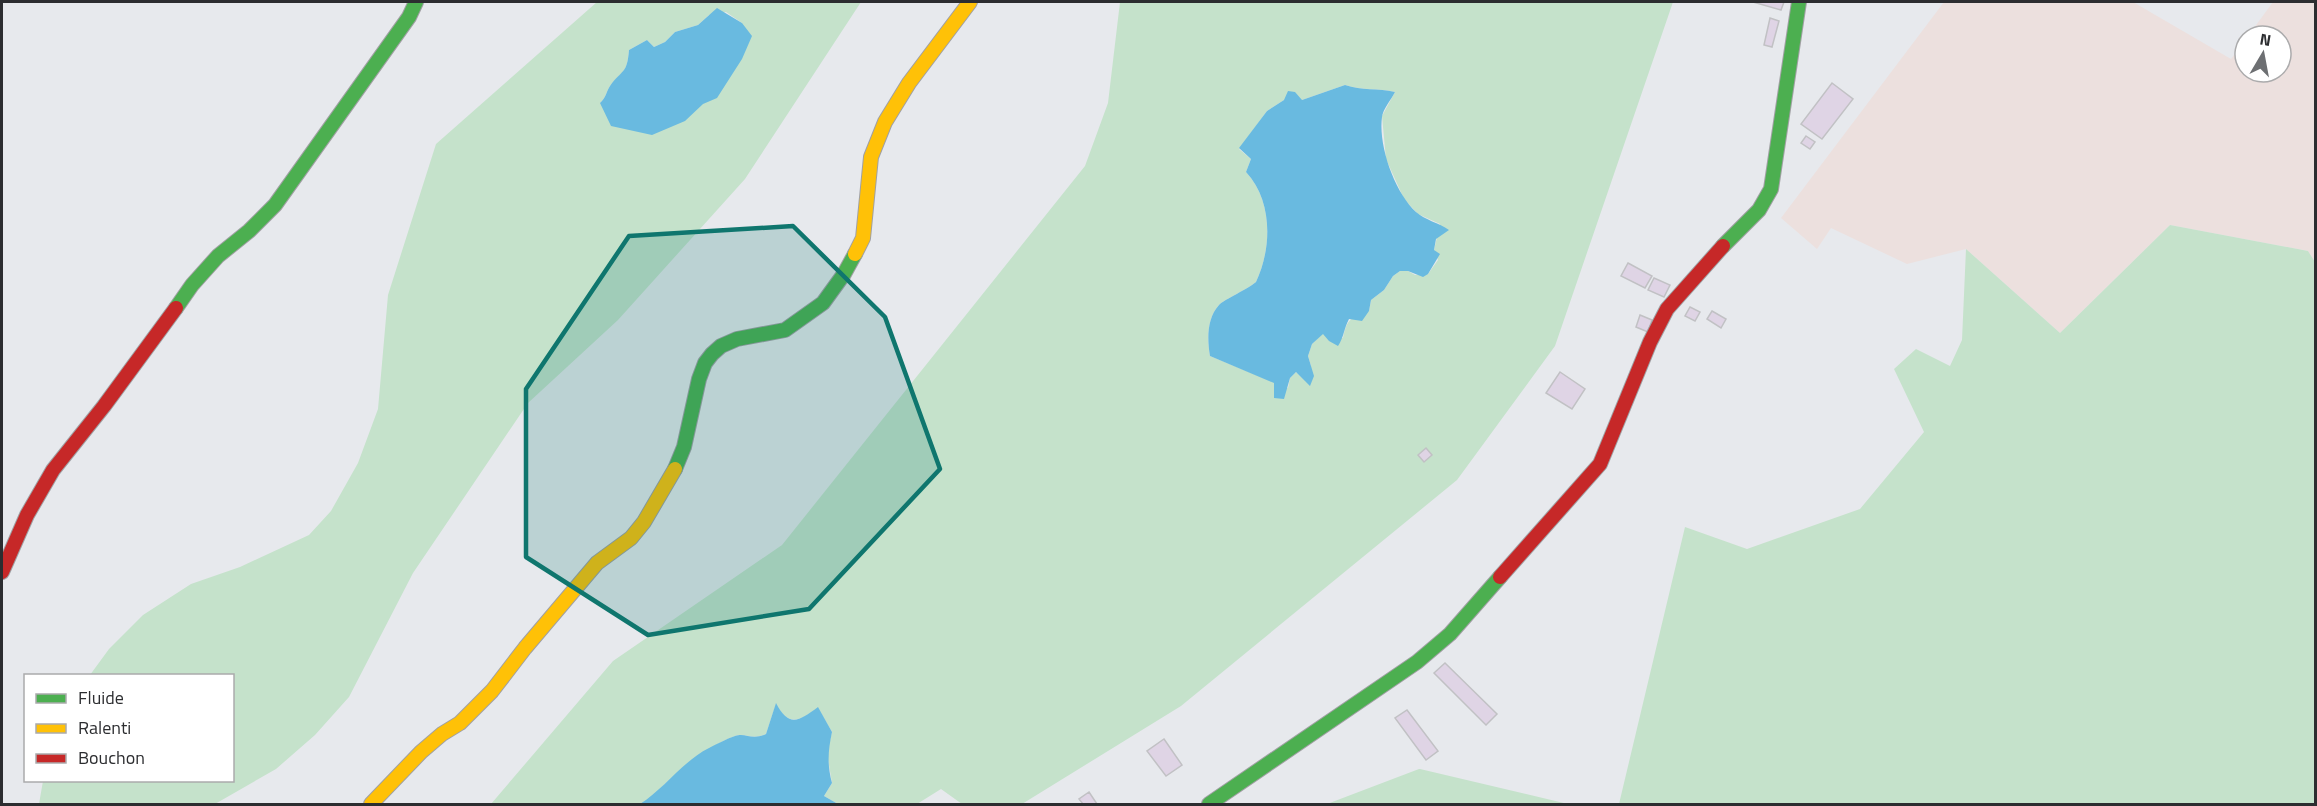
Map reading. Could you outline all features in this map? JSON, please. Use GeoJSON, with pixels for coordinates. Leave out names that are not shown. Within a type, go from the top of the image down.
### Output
{"type":"FeatureCollection","features":[{"type":"Feature","properties":{"kind":"street"},"geometry":{"type":"LineString","coordinates":[[2,572],[27,515],[53,470],[104,406],[192,285],[218,256],[268,211],[295,180],[409,16],[416,2]]}},
{"type":"Feature","properties":{"kind":"street"},"geometry":{"type":"LineString","coordinates":[[371,804],[421,752],[442,734],[460,723],[492,691],[597,563],[631,538],[644,522],[684,447],[699,379],[705,363],[712,354],[721,346],[737,339],[785,330],[823,303],[844,274],[863,238],[871,157],[885,122],[909,83],[970,2]]}},
{"type":"Feature","properties":{"kind":"street"},"geometry":{"type":"LineString","coordinates":[[1209,804],[1417,662],[1450,634],[1600,464],[1650,342],[1667,309],[1759,210],[1772,189],[1799,2]]}},
{"type":"Feature","properties":{"kind":"highlighted area"},"geometry":{"type":"Polygon","coordinates":[[[793,226],[885,317],[940,469],[809,609],[648,635],[526,557],[526,389],[629,236],[793,226]]]}},
{"type":"Feature","properties":{"kind":"shaded area"},"geometry":{"type":"Polygon","coordinates":[[[1944,2],[2133,2],[2231,59],[2233,56],[2233,84],[2293,84],[2293,24],[2257,24],[2273,2],[2315,2],[2315,262],[2308,251],[2170,225],[2060,333],[1966,249],[1907,264],[1831,228],[1817,249],[1781,218],[1944,2]]]}},
{"type":"Feature","properties":{"kind":"green space"},"geometry":{"type":"Polygon","coordinates":[[[597,2],[861,2],[745,179],[618,320],[528,403],[413,573],[349,697],[315,735],[276,769],[215,804],[39,804],[43,782],[234,782],[234,674],[91,674],[109,649],[143,615],[191,584],[240,567],[309,535],[331,511],[358,463],[378,409],[388,295],[436,144],[597,2]],[[726,12],[709,15],[698,25],[675,32],[665,42],[654,47],[647,40],[629,50],[625,68],[600,103],[684,121],[703,103],[717,97],[742,23],[726,12]]]}},
{"type":"Feature","properties":{"kind":"green space"},"geometry":{"type":"Polygon","coordinates":[[[1120,2],[1673,2],[1555,346],[1457,480],[1181,706],[1022,804],[962,804],[941,789],[917,804],[838,804],[824,796],[832,783],[827,753],[832,732],[818,708],[795,720],[781,712],[776,704],[766,734],[756,737],[735,736],[723,741],[699,755],[648,801],[640,804],[491,804],[613,661],[782,545],[1085,166],[1108,103],[1120,2]],[[1345,85],[1302,100],[1284,100],[1267,111],[1239,149],[1251,159],[1246,172],[1255,184],[1265,211],[1267,240],[1265,255],[1256,282],[1219,305],[1215,310],[1209,329],[1210,356],[1288,388],[1290,378],[1296,372],[1310,385],[1311,366],[1308,356],[1312,344],[1323,333],[1343,338],[1348,323],[1354,317],[1369,311],[1371,300],[1384,290],[1393,276],[1400,271],[1408,271],[1415,275],[1428,274],[1438,260],[1434,250],[1440,224],[1418,214],[1404,199],[1386,159],[1382,116],[1395,92],[1345,85]]]}},
{"type":"Feature","properties":{"kind":"green space"},"geometry":{"type":"Polygon","coordinates":[[[2170,225],[2308,251],[2315,262],[2315,804],[1619,804],[1685,527],[1747,549],[1860,509],[1924,432],[1894,369],[1916,349],[1950,366],[1962,340],[1966,249],[2060,333],[2170,225]]]}},
{"type":"Feature","properties":{"kind":"green space"},"geometry":{"type":"Polygon","coordinates":[[[1420,769],[1568,804],[1327,804],[1420,769]]]}},
{"type":"Feature","properties":{"kind":"water"},"geometry":{"type":"Polygon","coordinates":[[[717,8],[742,23],[752,36],[742,59],[717,98],[703,104],[685,121],[652,135],[611,126],[600,103],[625,68],[629,50],[647,40],[654,47],[665,42],[675,32],[698,25],[717,8]]]}},
{"type":"Feature","properties":{"kind":"water"},"geometry":{"type":"Polygon","coordinates":[[[1345,85],[1395,92],[1385,108],[1381,129],[1385,155],[1395,181],[1408,204],[1416,212],[1449,230],[1436,239],[1434,250],[1440,254],[1428,274],[1423,277],[1408,271],[1400,271],[1393,276],[1384,290],[1371,300],[1369,311],[1362,321],[1349,319],[1338,346],[1323,334],[1312,344],[1308,356],[1314,376],[1310,386],[1296,372],[1290,378],[1284,399],[1274,398],[1274,383],[1210,356],[1209,349],[1209,329],[1215,310],[1219,305],[1256,282],[1265,255],[1267,225],[1265,211],[1255,184],[1246,172],[1251,159],[1239,148],[1267,111],[1284,100],[1288,91],[1295,92],[1302,100],[1345,85]]]}},
{"type":"Feature","properties":{"kind":"water"},"geometry":{"type":"Polygon","coordinates":[[[776,703],[785,716],[795,720],[818,707],[832,732],[829,770],[832,783],[824,796],[838,804],[640,804],[691,760],[709,748],[735,736],[756,737],[766,734],[776,703]]]}},
{"type":"Feature","properties":{"kind":"building"},"geometry":{"type":"Polygon","coordinates":[[[1753,2],[1784,2],[1781,10],[1753,2]]]}},
{"type":"Feature","properties":{"kind":"building"},"geometry":{"type":"Polygon","coordinates":[[[1770,18],[1779,21],[1772,47],[1764,45],[1770,18]]]}},
{"type":"Feature","properties":{"kind":"building"},"geometry":{"type":"Polygon","coordinates":[[[1832,83],[1853,99],[1822,139],[1801,124],[1832,83]]]}},
{"type":"Feature","properties":{"kind":"building"},"geometry":{"type":"Polygon","coordinates":[[[1806,136],[1815,142],[1810,149],[1801,143],[1806,136]]]}},
{"type":"Feature","properties":{"kind":"building"},"geometry":{"type":"Polygon","coordinates":[[[1628,263],[1652,276],[1645,288],[1621,276],[1628,263]]]}},
{"type":"Feature","properties":{"kind":"building"},"geometry":{"type":"Polygon","coordinates":[[[1654,278],[1670,285],[1664,297],[1648,290],[1654,278]]]}},
{"type":"Feature","properties":{"kind":"building"},"geometry":{"type":"Polygon","coordinates":[[[1690,307],[1700,312],[1695,321],[1685,316],[1690,307]]]}},
{"type":"Feature","properties":{"kind":"building"},"geometry":{"type":"Polygon","coordinates":[[[1712,311],[1726,319],[1721,328],[1707,319],[1712,311]]]}},
{"type":"Feature","properties":{"kind":"building"},"geometry":{"type":"Polygon","coordinates":[[[1640,315],[1652,320],[1648,332],[1636,327],[1640,315]]]}},
{"type":"Feature","properties":{"kind":"building"},"geometry":{"type":"Polygon","coordinates":[[[1560,372],[1585,389],[1572,409],[1546,393],[1560,372]]]}},
{"type":"Feature","properties":{"kind":"building"},"geometry":{"type":"Polygon","coordinates":[[[1426,448],[1432,455],[1424,462],[1418,455],[1426,448]]]}},
{"type":"Feature","properties":{"kind":"building"},"geometry":{"type":"Polygon","coordinates":[[[1445,663],[1497,714],[1486,725],[1434,673],[1445,663]]]}},
{"type":"Feature","properties":{"kind":"building"},"geometry":{"type":"Polygon","coordinates":[[[1407,710],[1438,751],[1426,760],[1395,718],[1407,710]]]}},
{"type":"Feature","properties":{"kind":"building"},"geometry":{"type":"Polygon","coordinates":[[[1164,739],[1182,765],[1166,776],[1147,751],[1164,739]]]}},
{"type":"Feature","properties":{"kind":"building"},"geometry":{"type":"Polygon","coordinates":[[[1089,792],[1097,804],[1083,804],[1079,799],[1089,792]]]}},
{"type":"Feature","properties":{"kind":"traffic: fast"},"geometry":{"type":"LineString","coordinates":[[176,308],[192,285],[218,256],[249,231],[275,205],[409,17],[416,2]]}},
{"type":"Feature","properties":{"kind":"traffic: fast"},"geometry":{"type":"LineString","coordinates":[[1723,246],[1759,210],[1771,189],[1799,2]]}},
{"type":"Feature","properties":{"kind":"traffic: fast"},"geometry":{"type":"LineString","coordinates":[[675,469],[684,447],[699,379],[705,363],[712,354],[721,346],[737,339],[785,330],[823,303],[855,254]]}},
{"type":"Feature","properties":{"kind":"traffic: fast"},"geometry":{"type":"LineString","coordinates":[[1209,804],[1417,662],[1450,634],[1500,577]]}},
{"type":"Feature","properties":{"kind":"traffic: slow"},"geometry":{"type":"LineString","coordinates":[[855,254],[863,238],[871,157],[885,122],[909,83],[970,2]]}},
{"type":"Feature","properties":{"kind":"traffic: slow"},"geometry":{"type":"LineString","coordinates":[[371,804],[421,752],[442,734],[460,723],[492,691],[597,563],[631,538],[644,522],[675,469]]}},
{"type":"Feature","properties":{"kind":"traffic: jam"},"geometry":{"type":"LineString","coordinates":[[1500,577],[1600,464],[1650,342],[1667,309],[1723,246]]}},
{"type":"Feature","properties":{"kind":"traffic: jam"},"geometry":{"type":"LineString","coordinates":[[2,572],[27,515],[53,470],[104,406],[176,308]]}}]}
